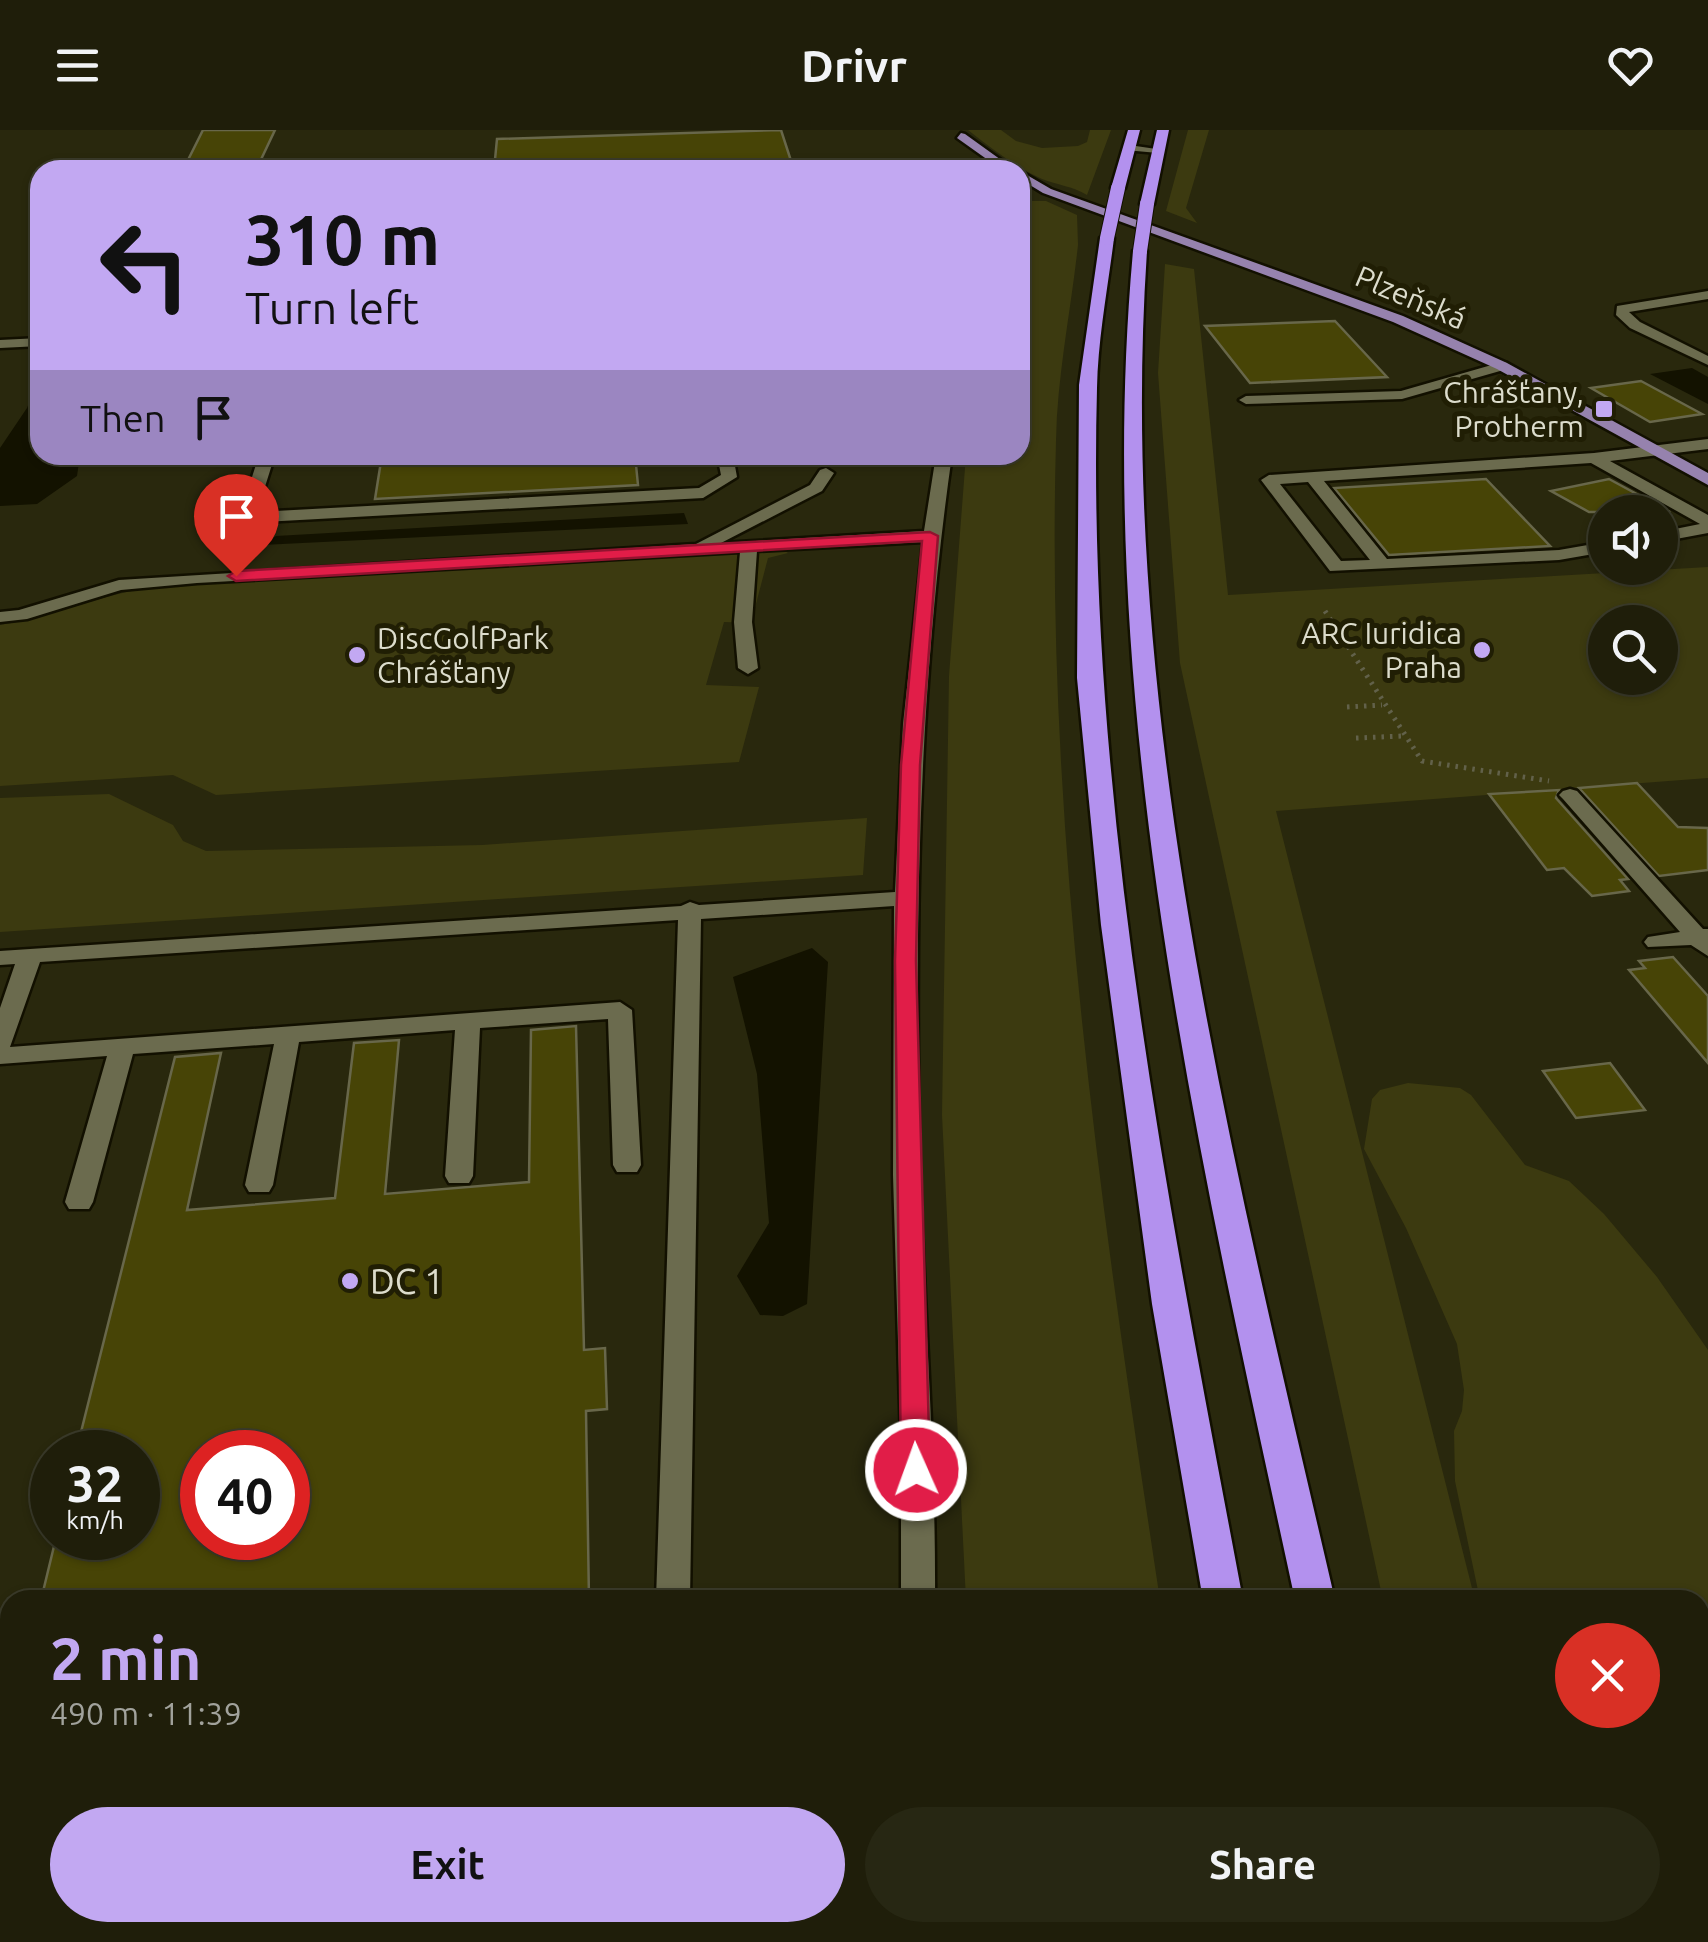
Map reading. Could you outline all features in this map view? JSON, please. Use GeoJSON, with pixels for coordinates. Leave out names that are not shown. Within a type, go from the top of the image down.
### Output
{"type":"FeatureCollection","features":[{"type":"Feature","properties":{"kind":"highway"},"geometry":{"type":"LineString","coordinates":[[1134,130],[1107,238],[1088,385],[1089,678],[1115,925],[1161,1247],[1220,1590]]}},
{"type":"Feature","properties":{"kind":"highway"},"geometry":{"type":"LineString","coordinates":[[1163,137],[1140,250],[1131,388],[1133,512],[1144,681],[1177,925],[1245,1288],[1313,1590]]}},
{"type":"Feature","properties":{"kind":"main road"},"geometry":{"type":"LineString","coordinates":[[958,133],[979,160]]}},
{"type":"Feature","properties":{"kind":"main road"},"geometry":{"type":"LineString","coordinates":[[958,133],[996,160]]}},
{"type":"Feature","properties":{"kind":"main road","name":"Plzeňská"},"geometry":{"type":"LineString","coordinates":[[1030,180],[1385,314],[1502,366],[1708,480]]}},
{"type":"Feature","properties":{"kind":"main road","name":"Plzeňská"},"geometry":{"type":"LineString","coordinates":[[1030,190],[1038,184]]}},
{"type":"Feature","properties":{"kind":"main road","name":"Plzeňská"},"geometry":{"type":"LineString","coordinates":[[1030,195],[1078,200]]}},
{"type":"Feature","properties":{"kind":"street"},"geometry":{"type":"LineString","coordinates":[[1129,148],[1163,137]]}},
{"type":"Feature","properties":{"kind":"street"},"geometry":{"type":"LineString","coordinates":[[1706,296],[1622,309],[1623,315],[1635,325],[1708,362]]}},
{"type":"Feature","properties":{"kind":"street"},"geometry":{"type":"LineString","coordinates":[[0,345],[30,343]]}},
{"type":"Feature","properties":{"kind":"street"},"geometry":{"type":"LineString","coordinates":[[1246,400],[1402,395],[1502,366]]}},
{"type":"Feature","properties":{"kind":"street"},"geometry":{"type":"LineString","coordinates":[[1588,549],[1559,555],[1336,567],[1269,480],[1594,458],[1708,444]]}},
{"type":"Feature","properties":{"kind":"street"},"geometry":{"type":"LineString","coordinates":[[1594,458],[1708,525]]}},
{"type":"Feature","properties":{"kind":"street"},"geometry":{"type":"LineString","coordinates":[[265,465],[247,518],[702,493],[729,477],[727,465]]}},
{"type":"Feature","properties":{"kind":"street"},"geometry":{"type":"LineString","coordinates":[[918,1590],[907,1172],[907,898],[910,765],[930,536],[942,465]]}},
{"type":"Feature","properties":{"kind":"street"},"geometry":{"type":"LineString","coordinates":[[696,549],[816,488],[826,473]]}},
{"type":"Feature","properties":{"kind":"street"},"geometry":{"type":"LineString","coordinates":[[1312,478],[1382,564]]}},
{"type":"Feature","properties":{"kind":"street"},"geometry":{"type":"LineString","coordinates":[[1678,532],[1708,525]]}},
{"type":"Feature","properties":{"kind":"street"},"geometry":{"type":"LineString","coordinates":[[0,617],[139,584],[930,536]]}},
{"type":"Feature","properties":{"kind":"street"},"geometry":{"type":"LineString","coordinates":[[748,668],[742,622],[749,546]]}},
{"type":"Feature","properties":{"kind":"street"},"geometry":{"type":"LineString","coordinates":[[1570,795],[1704,941]]}},
{"type":"Feature","properties":{"kind":"street"},"geometry":{"type":"LineString","coordinates":[[0,958],[690,909],[907,898]]}},
{"type":"Feature","properties":{"kind":"street"},"geometry":{"type":"LineString","coordinates":[[673,1590],[690,909]]}},
{"type":"Feature","properties":{"kind":"street"},"geometry":{"type":"LineString","coordinates":[[1656,942],[1704,941]]}},
{"type":"Feature","properties":{"kind":"street"},"geometry":{"type":"LineString","coordinates":[[0,1044],[30,956]]}},
{"type":"Feature","properties":{"kind":"street"},"geometry":{"type":"LineString","coordinates":[[0,1056],[620,1010],[627,1165]]}},
{"type":"Feature","properties":{"kind":"street"},"geometry":{"type":"LineString","coordinates":[[459,1176],[468,1021]]}},
{"type":"Feature","properties":{"kind":"street"},"geometry":{"type":"LineString","coordinates":[[259,1185],[288,1034]]}},
{"type":"Feature","properties":{"kind":"street"},"geometry":{"type":"LineString","coordinates":[[79,1202],[122,1047]]}},
{"type":"Feature","properties":{"kind":"path"},"geometry":{"type":"LineString","coordinates":[[1325,612],[1422,761],[1545,779],[1570,795]]}},
{"type":"Feature","properties":{"kind":"path"},"geometry":{"type":"LineString","coordinates":[[1347,706],[1384,704]]}},
{"type":"Feature","properties":{"kind":"path"},"geometry":{"type":"LineString","coordinates":[[1356,738],[1404,736]]}},
{"type":"Feature","properties":{"kind":"shaded area"},"geometry":{"type":"Polygon","coordinates":[[[968,130],[1001,130],[1016,141],[1042,148],[1078,146],[1087,142],[1090,130],[1111,130],[1087,195],[1030,173],[1030,160],[1004,157],[968,130]]]}},
{"type":"Feature","properties":{"kind":"shaded area"},"geometry":{"type":"Polygon","coordinates":[[[1188,130],[1209,130],[1186,208],[1197,223],[1166,211],[1188,130]]]}},
{"type":"Feature","properties":{"kind":"shaded area"},"geometry":{"type":"Polygon","coordinates":[[[1030,201],[1046,201],[1077,215],[1078,245],[1056,441],[1059,732],[1069,877],[1099,1167],[1159,1590],[966,1590],[942,1115],[949,676],[965,465],[1030,465],[1030,201]]]}},
{"type":"Feature","properties":{"kind":"shaded area"},"geometry":{"type":"Polygon","coordinates":[[[1165,264],[1194,269],[1228,595],[1588,574],[1588,585],[1678,585],[1678,569],[1708,567],[1708,778],[1276,811],[1472,1590],[1381,1590],[1180,663],[1158,373],[1165,264]]]}},
{"type":"Feature","properties":{"kind":"shaded area"},"geometry":{"type":"Polygon","coordinates":[[[1692,368],[1708,377],[1708,404],[1650,374],[1692,368]]]}},
{"type":"Feature","properties":{"kind":"shaded area"},"geometry":{"type":"Polygon","coordinates":[[[30,401],[30,465],[79,465],[77,476],[37,504],[0,506],[0,448],[30,401]]]}},
{"type":"Feature","properties":{"kind":"shaded area"},"geometry":{"type":"Polygon","coordinates":[[[684,513],[688,524],[262,545],[276,536],[684,513]]]}},
{"type":"Feature","properties":{"kind":"shaded area","name":"DiscGolfPark Chrášťany"},"geometry":{"type":"Polygon","coordinates":[[[784,550],[788,553],[768,558],[751,623],[724,622],[706,685],[759,687],[739,762],[216,795],[173,775],[0,786],[0,625],[154,587],[784,550]]]}},
{"type":"Feature","properties":{"kind":"shaded area"},"geometry":{"type":"Polygon","coordinates":[[[109,794],[173,825],[183,841],[206,851],[482,845],[867,818],[863,875],[0,932],[0,798],[109,794]]]}},
{"type":"Feature","properties":{"kind":"shaded area"},"geometry":{"type":"Polygon","coordinates":[[[812,948],[828,962],[807,1304],[783,1316],[760,1315],[737,1276],[769,1223],[757,1074],[733,977],[812,948]]]}},
{"type":"Feature","properties":{"kind":"shaded area"},"geometry":{"type":"Polygon","coordinates":[[[1408,1083],[1460,1088],[1471,1095],[1525,1165],[1569,1181],[1604,1214],[1657,1277],[1708,1350],[1708,1590],[1478,1590],[1455,1481],[1454,1431],[1462,1411],[1464,1390],[1457,1344],[1406,1228],[1364,1149],[1372,1099],[1380,1090],[1408,1083]]]}},
{"type":"Feature","properties":{"kind":"building"},"geometry":{"type":"Polygon","coordinates":[[[203,130],[275,130],[261,160],[188,160],[203,130]]]}},
{"type":"Feature","properties":{"kind":"building"},"geometry":{"type":"Polygon","coordinates":[[[781,130],[791,160],[495,160],[497,139],[781,130]]]}},
{"type":"Feature","properties":{"kind":"building"},"geometry":{"type":"Polygon","coordinates":[[[1335,321],[1387,377],[1250,383],[1205,326],[1335,321]]]}},
{"type":"Feature","properties":{"kind":"building"},"geometry":{"type":"Polygon","coordinates":[[[1641,381],[1702,414],[1650,422],[1591,388],[1641,381]]]}},
{"type":"Feature","properties":{"kind":"building"},"geometry":{"type":"Polygon","coordinates":[[[380,465],[636,465],[638,485],[375,499],[380,465]]]}},
{"type":"Feature","properties":{"kind":"building"},"geometry":{"type":"Polygon","coordinates":[[[1486,479],[1550,546],[1389,555],[1334,488],[1486,479]]]}},
{"type":"Feature","properties":{"kind":"building"},"geometry":{"type":"Polygon","coordinates":[[[1609,479],[1639,495],[1588,495],[1588,511],[1551,491],[1609,479]]]}},
{"type":"Feature","properties":{"kind":"building"},"geometry":{"type":"Polygon","coordinates":[[[1637,783],[1678,827],[1708,828],[1708,870],[1659,876],[1579,788],[1637,783]]]}},
{"type":"Feature","properties":{"kind":"building"},"geometry":{"type":"Polygon","coordinates":[[[1559,790],[1556,798],[1628,879],[1620,880],[1629,891],[1592,896],[1564,868],[1547,870],[1489,794],[1559,790]]]}},
{"type":"Feature","properties":{"kind":"building"},"geometry":{"type":"Polygon","coordinates":[[[1673,957],[1708,996],[1708,1063],[1629,970],[1645,968],[1639,961],[1673,957]]]}},
{"type":"Feature","properties":{"kind":"building","name":"DC 1"},"geometry":{"type":"Polygon","coordinates":[[[576,1026],[584,1350],[605,1348],[607,1409],[586,1411],[589,1590],[43,1590],[51,1560],[160,1560],[160,1430],[82,1430],[175,1057],[221,1053],[187,1210],[335,1198],[354,1043],[399,1040],[385,1194],[529,1182],[531,1030],[576,1026]]]}},
{"type":"Feature","properties":{"kind":"building"},"geometry":{"type":"Polygon","coordinates":[[[1610,1063],[1645,1110],[1576,1118],[1543,1071],[1610,1063]]]}},
{"type":"Feature","properties":{"kind":"place","name":"Chrášťany, Protherm"},"geometry":{"type":"Point","coordinates":[1604,409]}},
{"type":"Feature","properties":{"kind":"place","name":"ARC Iuridica Praha"},"geometry":{"type":"Point","coordinates":[1482,650]}},
{"type":"Feature","properties":{"kind":"place","name":"DiscGolfPark Chrášťany"},"geometry":{"type":"Point","coordinates":[357,655]}},
{"type":"Feature","properties":{"kind":"place","name":"DC 1"},"geometry":{"type":"Point","coordinates":[350,1281]}},
{"type":"Feature","properties":{"kind":"route"},"geometry":{"type":"LineString","coordinates":[[236,576],[930,536],[910,765],[906,961],[907,1172],[916,1470]]}}]}
